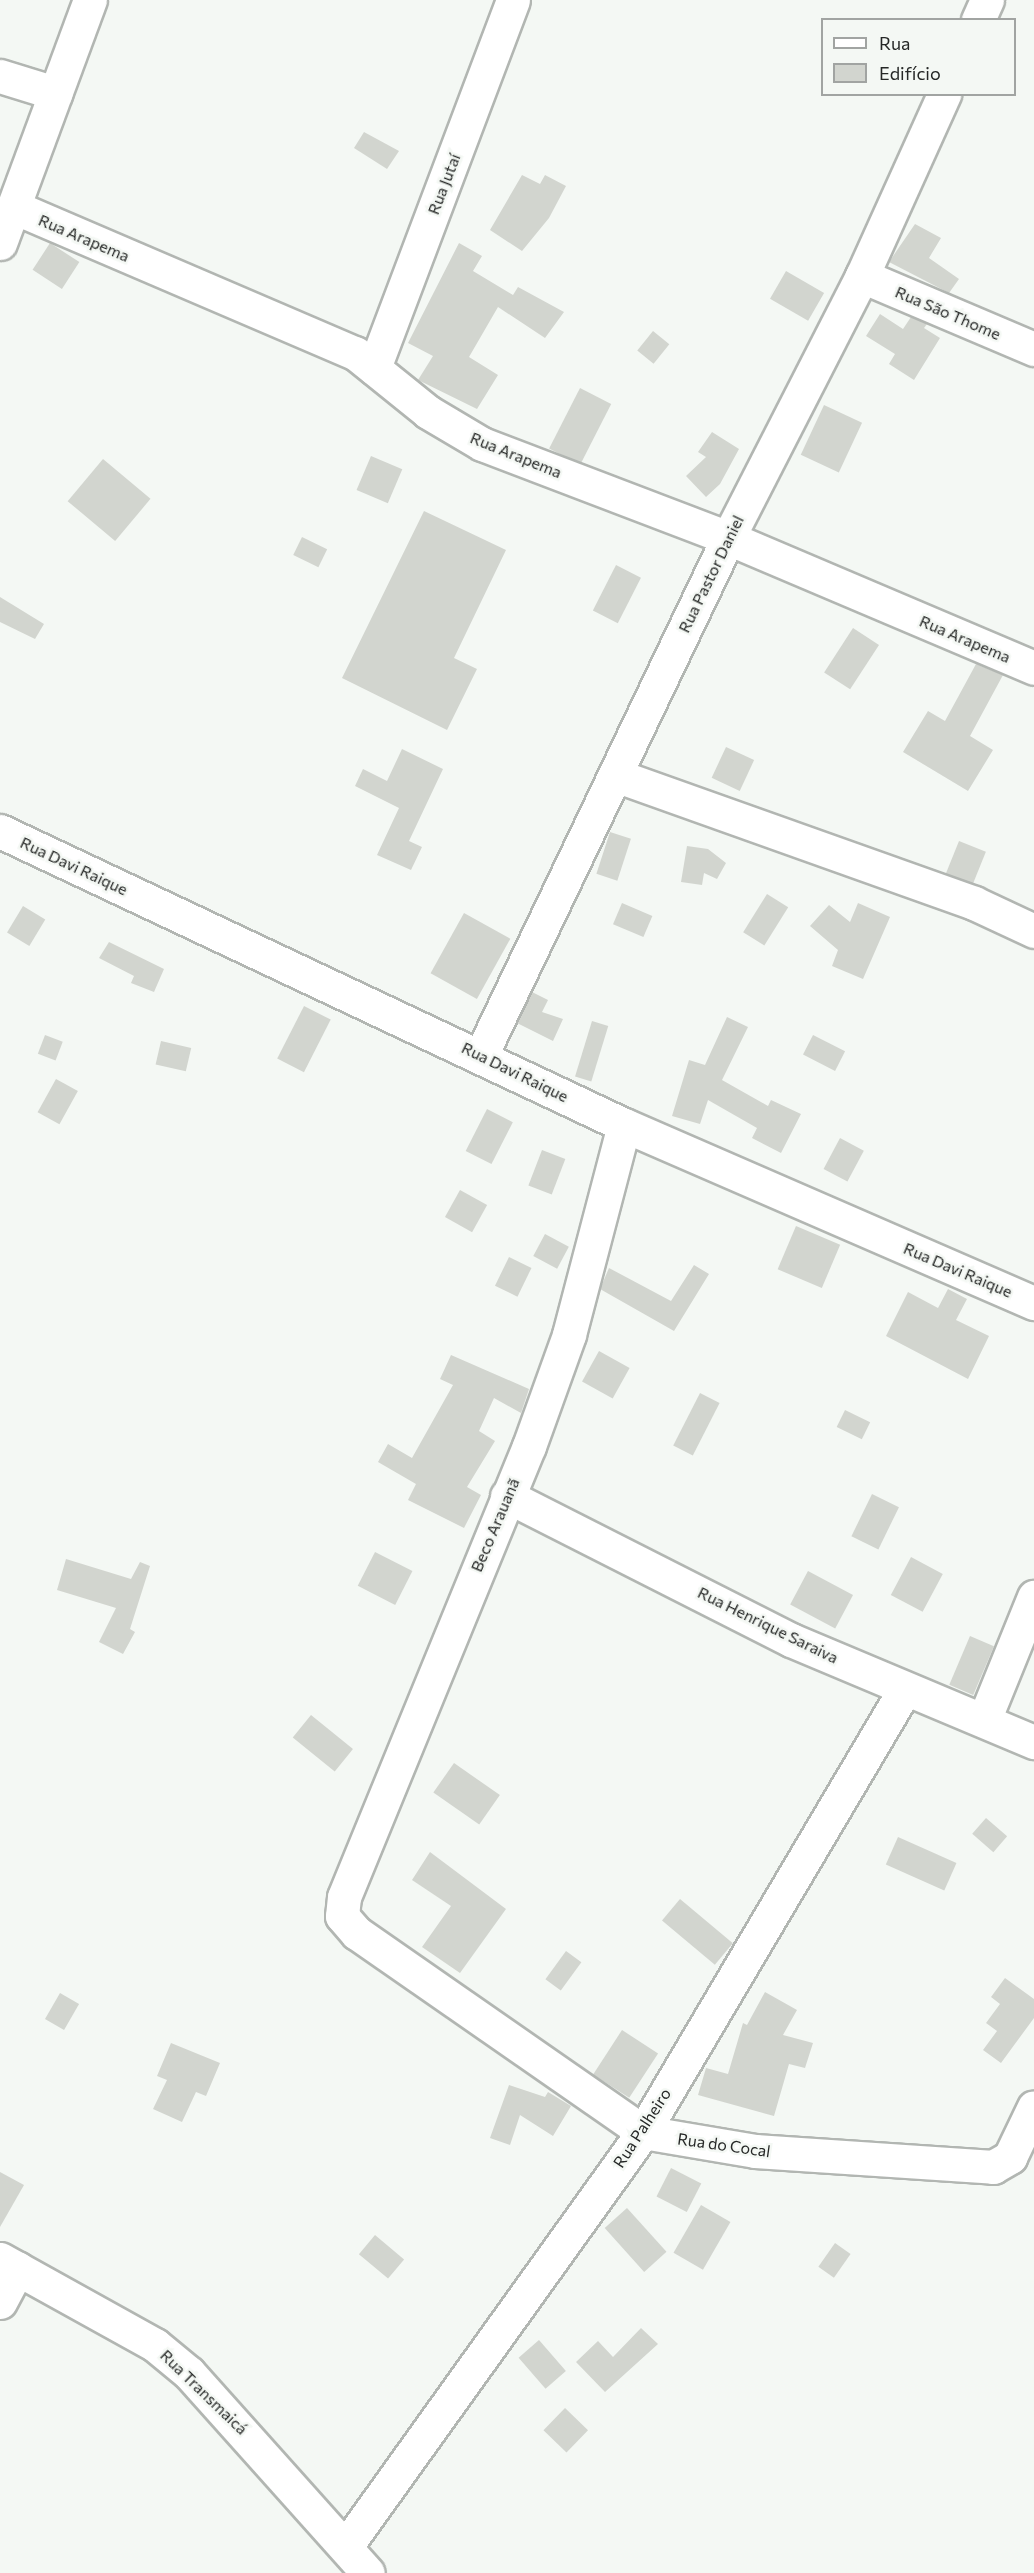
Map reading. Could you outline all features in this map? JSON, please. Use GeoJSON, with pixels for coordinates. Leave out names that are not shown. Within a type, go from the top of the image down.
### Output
{"type":"FeatureCollection","features":[{"type":"Feature","properties":{"kind":"street"},"geometry":{"type":"LineString","coordinates":[[0,243],[16,208],[55,93],[90,0]]}},
{"type":"Feature","properties":{"kind":"street","name":"Rua Jutaí"},"geometry":{"type":"LineString","coordinates":[[374,368],[513,0]]}},
{"type":"Feature","properties":{"kind":"street"},"geometry":{"type":"LineString","coordinates":[[979,18],[987,0]]}},
{"type":"Feature","properties":{"kind":"street"},"geometry":{"type":"LineString","coordinates":[[0,76],[55,93]]}},
{"type":"Feature","properties":{"kind":"street","name":"Rua Pastor Daniel"},"geometry":{"type":"LineString","coordinates":[[481,1055],[728,538],[862,276],[943,96]]}},
{"type":"Feature","properties":{"kind":"street","name":"Rua Arapema"},"geometry":{"type":"LineString","coordinates":[[16,208],[322,337],[374,368],[428,412],[482,444],[728,538],[1034,668]]}},
{"type":"Feature","properties":{"kind":"street","name":"Rua São Thome"},"geometry":{"type":"LineString","coordinates":[[862,276],[1034,349]]}},
{"type":"Feature","properties":{"kind":"street"},"geometry":{"type":"LineString","coordinates":[[615,775],[974,903],[1034,931]]}},
{"type":"Feature","properties":{"kind":"street","name":"Rua Davi Raique"},"geometry":{"type":"LineString","coordinates":[[0,831],[481,1055],[624,1125],[1034,1303]]}},
{"type":"Feature","properties":{"kind":"street","name":"Beco Arauanã"},"geometry":{"type":"LineString","coordinates":[[342,1916],[344,1897],[507,1496],[569,1335],[624,1125]]}},
{"type":"Feature","properties":{"kind":"street","name":"Rua Henrique Saraiva"},"geometry":{"type":"LineString","coordinates":[[507,1496],[791,1640],[1034,1742]]}},
{"type":"Feature","properties":{"kind":"street"},"geometry":{"type":"LineString","coordinates":[[984,1720],[1034,1597]]}},
{"type":"Feature","properties":{"kind":"street","name":"Rua Palheiro"},"geometry":{"type":"LineString","coordinates":[[346,2546],[643,2132],[905,1689]]}},
{"type":"Feature","properties":{"kind":"street","name":"Rua do Cocal"},"geometry":{"type":"LineString","coordinates":[[342,1916],[357,1933],[643,2132],[755,2151],[993,2167],[1010,2157],[1034,2107]]}},
{"type":"Feature","properties":{"kind":"street"},"geometry":{"type":"LineString","coordinates":[[0,2302],[9,2264]]}},
{"type":"Feature","properties":{"kind":"street","name":"Rua Transmaicá"},"geometry":{"type":"LineString","coordinates":[[9,2264],[155,2345],[189,2373],[368,2573]]}},
{"type":"Feature","properties":{"kind":"building"},"geometry":{"type":"Polygon","coordinates":[[[364,132],[399,151],[387,169],[354,148],[364,132]]]}},
{"type":"Feature","properties":{"kind":"building"},"geometry":{"type":"Polygon","coordinates":[[[522,175],[540,184],[545,175],[566,186],[549,218],[522,251],[490,230],[522,175]]]}},
{"type":"Feature","properties":{"kind":"building"},"geometry":{"type":"Polygon","coordinates":[[[915,224],[941,238],[929,258],[959,279],[949,293],[889,262],[915,224]]]}},
{"type":"Feature","properties":{"kind":"building"},"geometry":{"type":"Polygon","coordinates":[[[50,243],[79,262],[62,289],[33,270],[50,243]]]}},
{"type":"Feature","properties":{"kind":"building"},"geometry":{"type":"Polygon","coordinates":[[[459,243],[482,256],[473,271],[513,295],[518,287],[564,312],[545,338],[498,307],[469,357],[498,375],[477,409],[418,380],[433,356],[408,343],[459,243]]]}},
{"type":"Feature","properties":{"kind":"building"},"geometry":{"type":"Polygon","coordinates":[[[786,271],[824,293],[808,321],[770,299],[786,271]]]}},
{"type":"Feature","properties":{"kind":"building"},"geometry":{"type":"Polygon","coordinates":[[[880,314],[903,329],[911,317],[927,324],[924,328],[940,338],[914,380],[889,364],[895,354],[866,336],[880,314]]]}},
{"type":"Feature","properties":{"kind":"building"},"geometry":{"type":"Polygon","coordinates":[[[653,331],[669,344],[654,364],[637,350],[653,331]]]}},
{"type":"Feature","properties":{"kind":"building"},"geometry":{"type":"Polygon","coordinates":[[[580,388],[611,404],[580,464],[549,449],[580,388]]]}},
{"type":"Feature","properties":{"kind":"building"},"geometry":{"type":"Polygon","coordinates":[[[824,405],[862,423],[839,473],[801,455],[824,405]]]}},
{"type":"Feature","properties":{"kind":"building"},"geometry":{"type":"Polygon","coordinates":[[[712,432],[739,449],[720,484],[706,497],[686,476],[706,457],[698,452],[712,432]]]}},
{"type":"Feature","properties":{"kind":"building"},"geometry":{"type":"Polygon","coordinates":[[[371,456],[402,469],[388,503],[357,490],[371,456]]]}},
{"type":"Feature","properties":{"kind":"building"},"geometry":{"type":"Polygon","coordinates":[[[103,459],[150,499],[115,541],[68,501],[103,459]]]}},
{"type":"Feature","properties":{"kind":"building"},"geometry":{"type":"Polygon","coordinates":[[[424,511],[506,550],[454,658],[477,669],[447,730],[342,678],[424,511]]]}},
{"type":"Feature","properties":{"kind":"building"},"geometry":{"type":"Polygon","coordinates":[[[302,537],[327,549],[318,567],[293,555],[302,537]]]}},
{"type":"Feature","properties":{"kind":"building"},"geometry":{"type":"Polygon","coordinates":[[[616,565],[641,578],[618,623],[593,610],[616,565]]]}},
{"type":"Feature","properties":{"kind":"building"},"geometry":{"type":"Polygon","coordinates":[[[0,597],[44,624],[35,639],[0,622],[0,597]]]}},
{"type":"Feature","properties":{"kind":"building"},"geometry":{"type":"Polygon","coordinates":[[[853,628],[879,645],[850,689],[824,672],[853,628]]]}},
{"type":"Feature","properties":{"kind":"building"},"geometry":{"type":"Polygon","coordinates":[[[976,664],[1003,675],[970,736],[993,750],[968,791],[903,752],[928,711],[945,721],[976,664]]]}},
{"type":"Feature","properties":{"kind":"building"},"geometry":{"type":"Polygon","coordinates":[[[726,747],[754,760],[740,791],[712,778],[726,747]]]}},
{"type":"Feature","properties":{"kind":"building"},"geometry":{"type":"Polygon","coordinates":[[[402,749],[443,769],[409,841],[422,847],[411,870],[377,855],[399,808],[355,786],[363,769],[387,781],[402,749]]]}},
{"type":"Feature","properties":{"kind":"building"},"geometry":{"type":"Polygon","coordinates":[[[610,832],[631,839],[617,881],[596,874],[610,832]]]}},
{"type":"Feature","properties":{"kind":"building"},"geometry":{"type":"Polygon","coordinates":[[[959,841],[986,852],[973,884],[946,873],[959,841]]]}},
{"type":"Feature","properties":{"kind":"building"},"geometry":{"type":"Polygon","coordinates":[[[687,846],[708,849],[726,863],[717,879],[704,873],[702,885],[681,882],[687,846]]]}},
{"type":"Feature","properties":{"kind":"building"},"geometry":{"type":"Polygon","coordinates":[[[767,894],[788,907],[764,945],[743,932],[767,894]]]}},
{"type":"Feature","properties":{"kind":"building"},"geometry":{"type":"Polygon","coordinates":[[[622,903],[652,916],[643,937],[613,924],[622,903]]]}},
{"type":"Feature","properties":{"kind":"building"},"geometry":{"type":"Polygon","coordinates":[[[858,903],[890,917],[863,979],[832,966],[838,950],[810,926],[829,905],[850,922],[858,903]]]}},
{"type":"Feature","properties":{"kind":"building"},"geometry":{"type":"Polygon","coordinates":[[[23,906],[45,919],[29,946],[7,933],[23,906]]]}},
{"type":"Feature","properties":{"kind":"building"},"geometry":{"type":"Polygon","coordinates":[[[464,913],[510,939],[477,999],[431,973],[464,913]]]}},
{"type":"Feature","properties":{"kind":"building"},"geometry":{"type":"Polygon","coordinates":[[[109,942],[164,969],[154,992],[131,983],[134,976],[99,958],[109,942]]]}},
{"type":"Feature","properties":{"kind":"building"},"geometry":{"type":"Polygon","coordinates":[[[532,992],[548,1000],[542,1012],[563,1019],[553,1041],[517,1023],[532,992]]]}},
{"type":"Feature","properties":{"kind":"building"},"geometry":{"type":"Polygon","coordinates":[[[304,1006],[331,1020],[304,1072],[277,1059],[304,1006]]]}},
{"type":"Feature","properties":{"kind":"building"},"geometry":{"type":"Polygon","coordinates":[[[727,1017],[748,1027],[722,1080],[768,1106],[771,1100],[801,1114],[781,1153],[752,1138],[757,1128],[708,1100],[700,1124],[672,1116],[689,1060],[705,1065],[727,1017]]]}},
{"type":"Feature","properties":{"kind":"building"},"geometry":{"type":"Polygon","coordinates":[[[592,1021],[608,1026],[591,1081],[575,1076],[592,1021]]]}},
{"type":"Feature","properties":{"kind":"building"},"geometry":{"type":"Polygon","coordinates":[[[45,1035],[63,1042],[56,1060],[38,1054],[45,1035]]]}},
{"type":"Feature","properties":{"kind":"building"},"geometry":{"type":"Polygon","coordinates":[[[813,1035],[845,1051],[835,1071],[803,1055],[813,1035]]]}},
{"type":"Feature","properties":{"kind":"building"},"geometry":{"type":"Polygon","coordinates":[[[161,1041],[191,1048],[186,1071],[156,1064],[161,1041]]]}},
{"type":"Feature","properties":{"kind":"building"},"geometry":{"type":"Polygon","coordinates":[[[56,1079],[78,1091],[59,1124],[38,1112],[56,1079]]]}},
{"type":"Feature","properties":{"kind":"building"},"geometry":{"type":"Polygon","coordinates":[[[487,1109],[513,1122],[492,1164],[466,1151],[487,1109]]]}},
{"type":"Feature","properties":{"kind":"building"},"geometry":{"type":"Polygon","coordinates":[[[840,1138],[864,1151],[847,1182],[824,1169],[840,1138]]]}},
{"type":"Feature","properties":{"kind":"building"},"geometry":{"type":"Polygon","coordinates":[[[542,1150],[565,1159],[552,1194],[528,1185],[542,1150]]]}},
{"type":"Feature","properties":{"kind":"building"},"geometry":{"type":"Polygon","coordinates":[[[460,1190],[487,1205],[472,1232],[445,1217],[460,1190]]]}},
{"type":"Feature","properties":{"kind":"building"},"geometry":{"type":"Polygon","coordinates":[[[796,1226],[840,1245],[822,1288],[778,1269],[796,1226]]]}},
{"type":"Feature","properties":{"kind":"building"},"geometry":{"type":"Polygon","coordinates":[[[545,1234],[569,1247],[557,1269],[533,1256],[545,1234]]]}},
{"type":"Feature","properties":{"kind":"building"},"geometry":{"type":"Polygon","coordinates":[[[509,1257],[531,1268],[517,1297],[495,1286],[509,1257]]]}},
{"type":"Feature","properties":{"kind":"building"},"geometry":{"type":"Polygon","coordinates":[[[694,1265],[709,1274],[674,1331],[600,1289],[609,1268],[671,1301],[694,1265]]]}},
{"type":"Feature","properties":{"kind":"building"},"geometry":{"type":"Polygon","coordinates":[[[948,1289],[967,1299],[956,1320],[989,1336],[968,1379],[886,1336],[908,1292],[938,1308],[948,1289]]]}},
{"type":"Feature","properties":{"kind":"building"},"geometry":{"type":"Polygon","coordinates":[[[599,1351],[630,1368],[613,1399],[582,1382],[599,1351]]]}},
{"type":"Feature","properties":{"kind":"building"},"geometry":{"type":"Polygon","coordinates":[[[451,1355],[529,1389],[521,1413],[494,1398],[479,1431],[495,1441],[467,1487],[481,1495],[464,1528],[408,1500],[416,1484],[378,1462],[388,1444],[412,1458],[453,1385],[440,1379],[451,1355]]]}},
{"type":"Feature","properties":{"kind":"building"},"geometry":{"type":"Polygon","coordinates":[[[700,1393],[720,1403],[693,1456],[673,1446],[700,1393]]]}},
{"type":"Feature","properties":{"kind":"building"},"geometry":{"type":"Polygon","coordinates":[[[845,1410],[870,1422],[862,1439],[837,1427],[845,1410]]]}},
{"type":"Feature","properties":{"kind":"building"},"geometry":{"type":"Polygon","coordinates":[[[872,1494],[899,1507],[878,1549],[851,1536],[872,1494]]]}},
{"type":"Feature","properties":{"kind":"building"},"geometry":{"type":"Polygon","coordinates":[[[375,1552],[412,1571],[395,1605],[358,1586],[375,1552]]]}},
{"type":"Feature","properties":{"kind":"building"},"geometry":{"type":"Polygon","coordinates":[[[911,1557],[943,1574],[923,1612],[891,1595],[911,1557]]]}},
{"type":"Feature","properties":{"kind":"building"},"geometry":{"type":"Polygon","coordinates":[[[66,1559],[131,1579],[140,1562],[150,1566],[130,1629],[135,1632],[123,1654],[99,1642],[116,1608],[57,1590],[66,1559]]]}},
{"type":"Feature","properties":{"kind":"building"},"geometry":{"type":"Polygon","coordinates":[[[808,1571],[853,1595],[835,1628],[790,1605],[808,1571]]]}},
{"type":"Feature","properties":{"kind":"building"},"geometry":{"type":"Polygon","coordinates":[[[970,1636],[994,1646],[973,1695],[949,1685],[970,1636]]]}},
{"type":"Feature","properties":{"kind":"building"},"geometry":{"type":"Polygon","coordinates":[[[311,1715],[353,1749],[335,1772],[293,1738],[311,1715]]]}},
{"type":"Feature","properties":{"kind":"building"},"geometry":{"type":"Polygon","coordinates":[[[454,1763],[500,1795],[479,1825],[433,1792],[454,1763]]]}},
{"type":"Feature","properties":{"kind":"building"},"geometry":{"type":"Polygon","coordinates":[[[986,1818],[1007,1836],[993,1852],[972,1834],[986,1818]]]}},
{"type":"Feature","properties":{"kind":"building"},"geometry":{"type":"Polygon","coordinates":[[[898,1837],[956,1863],[944,1890],[886,1864],[898,1837]]]}},
{"type":"Feature","properties":{"kind":"building"},"geometry":{"type":"Polygon","coordinates":[[[430,1852],[506,1909],[460,1973],[422,1947],[451,1906],[412,1880],[430,1852]]]}},
{"type":"Feature","properties":{"kind":"building"},"geometry":{"type":"Polygon","coordinates":[[[680,1899],[733,1943],[715,1965],[662,1920],[680,1899]]]}},
{"type":"Feature","properties":{"kind":"building"},"geometry":{"type":"Polygon","coordinates":[[[566,1951],[581,1962],[561,1990],[545,1979],[566,1951]]]}},
{"type":"Feature","properties":{"kind":"building"},"geometry":{"type":"Polygon","coordinates":[[[1005,1978],[1034,1999],[1034,2018],[1001,2063],[983,2050],[997,2031],[986,2023],[1000,2004],[991,1997],[1005,1978]]]}},
{"type":"Feature","properties":{"kind":"building"},"geometry":{"type":"Polygon","coordinates":[[[765,1992],[797,2010],[783,2035],[813,2043],[805,2068],[789,2064],[774,2116],[698,2095],[706,2068],[728,2074],[743,2023],[747,2025],[765,1992]]]}},
{"type":"Feature","properties":{"kind":"building"},"geometry":{"type":"Polygon","coordinates":[[[60,1993],[79,2004],[64,2030],[45,2019],[60,1993]]]}},
{"type":"Feature","properties":{"kind":"building"},"geometry":{"type":"Polygon","coordinates":[[[622,2030],[658,2053],[629,2098],[593,2074],[622,2030]]]}},
{"type":"Feature","properties":{"kind":"building"},"geometry":{"type":"Polygon","coordinates":[[[171,2043],[220,2063],[206,2096],[196,2092],[182,2122],[153,2109],[167,2080],[157,2076],[171,2043]]]}},
{"type":"Feature","properties":{"kind":"building"},"geometry":{"type":"Polygon","coordinates":[[[509,2085],[545,2097],[548,2092],[571,2106],[553,2136],[520,2115],[510,2145],[490,2138],[509,2085]]]}},
{"type":"Feature","properties":{"kind":"building"},"geometry":{"type":"Polygon","coordinates":[[[671,2168],[701,2183],[687,2212],[656,2197],[671,2168]]]}},
{"type":"Feature","properties":{"kind":"building"},"geometry":{"type":"Polygon","coordinates":[[[0,2172],[24,2185],[0,2227],[0,2172]]]}},
{"type":"Feature","properties":{"kind":"building"},"geometry":{"type":"Polygon","coordinates":[[[701,2205],[730,2222],[703,2270],[674,2253],[701,2205]]]}},
{"type":"Feature","properties":{"kind":"building"},"geometry":{"type":"Polygon","coordinates":[[[627,2208],[666,2252],[644,2272],[605,2228],[627,2208]]]}},
{"type":"Feature","properties":{"kind":"building"},"geometry":{"type":"Polygon","coordinates":[[[375,2235],[404,2259],[388,2279],[359,2254],[375,2235]]]}},
{"type":"Feature","properties":{"kind":"building"},"geometry":{"type":"Polygon","coordinates":[[[835,2243],[851,2254],[834,2278],[818,2267],[835,2243]]]}},
{"type":"Feature","properties":{"kind":"building"},"geometry":{"type":"Polygon","coordinates":[[[641,2328],[658,2344],[605,2392],[576,2362],[598,2341],[613,2357],[641,2328]]]}},
{"type":"Feature","properties":{"kind":"building"},"geometry":{"type":"Polygon","coordinates":[[[539,2340],[566,2371],[546,2389],[519,2358],[539,2340]]]}},
{"type":"Feature","properties":{"kind":"building"},"geometry":{"type":"Polygon","coordinates":[[[565,2408],[588,2430],[566,2453],[543,2430],[565,2408]]]}}]}
